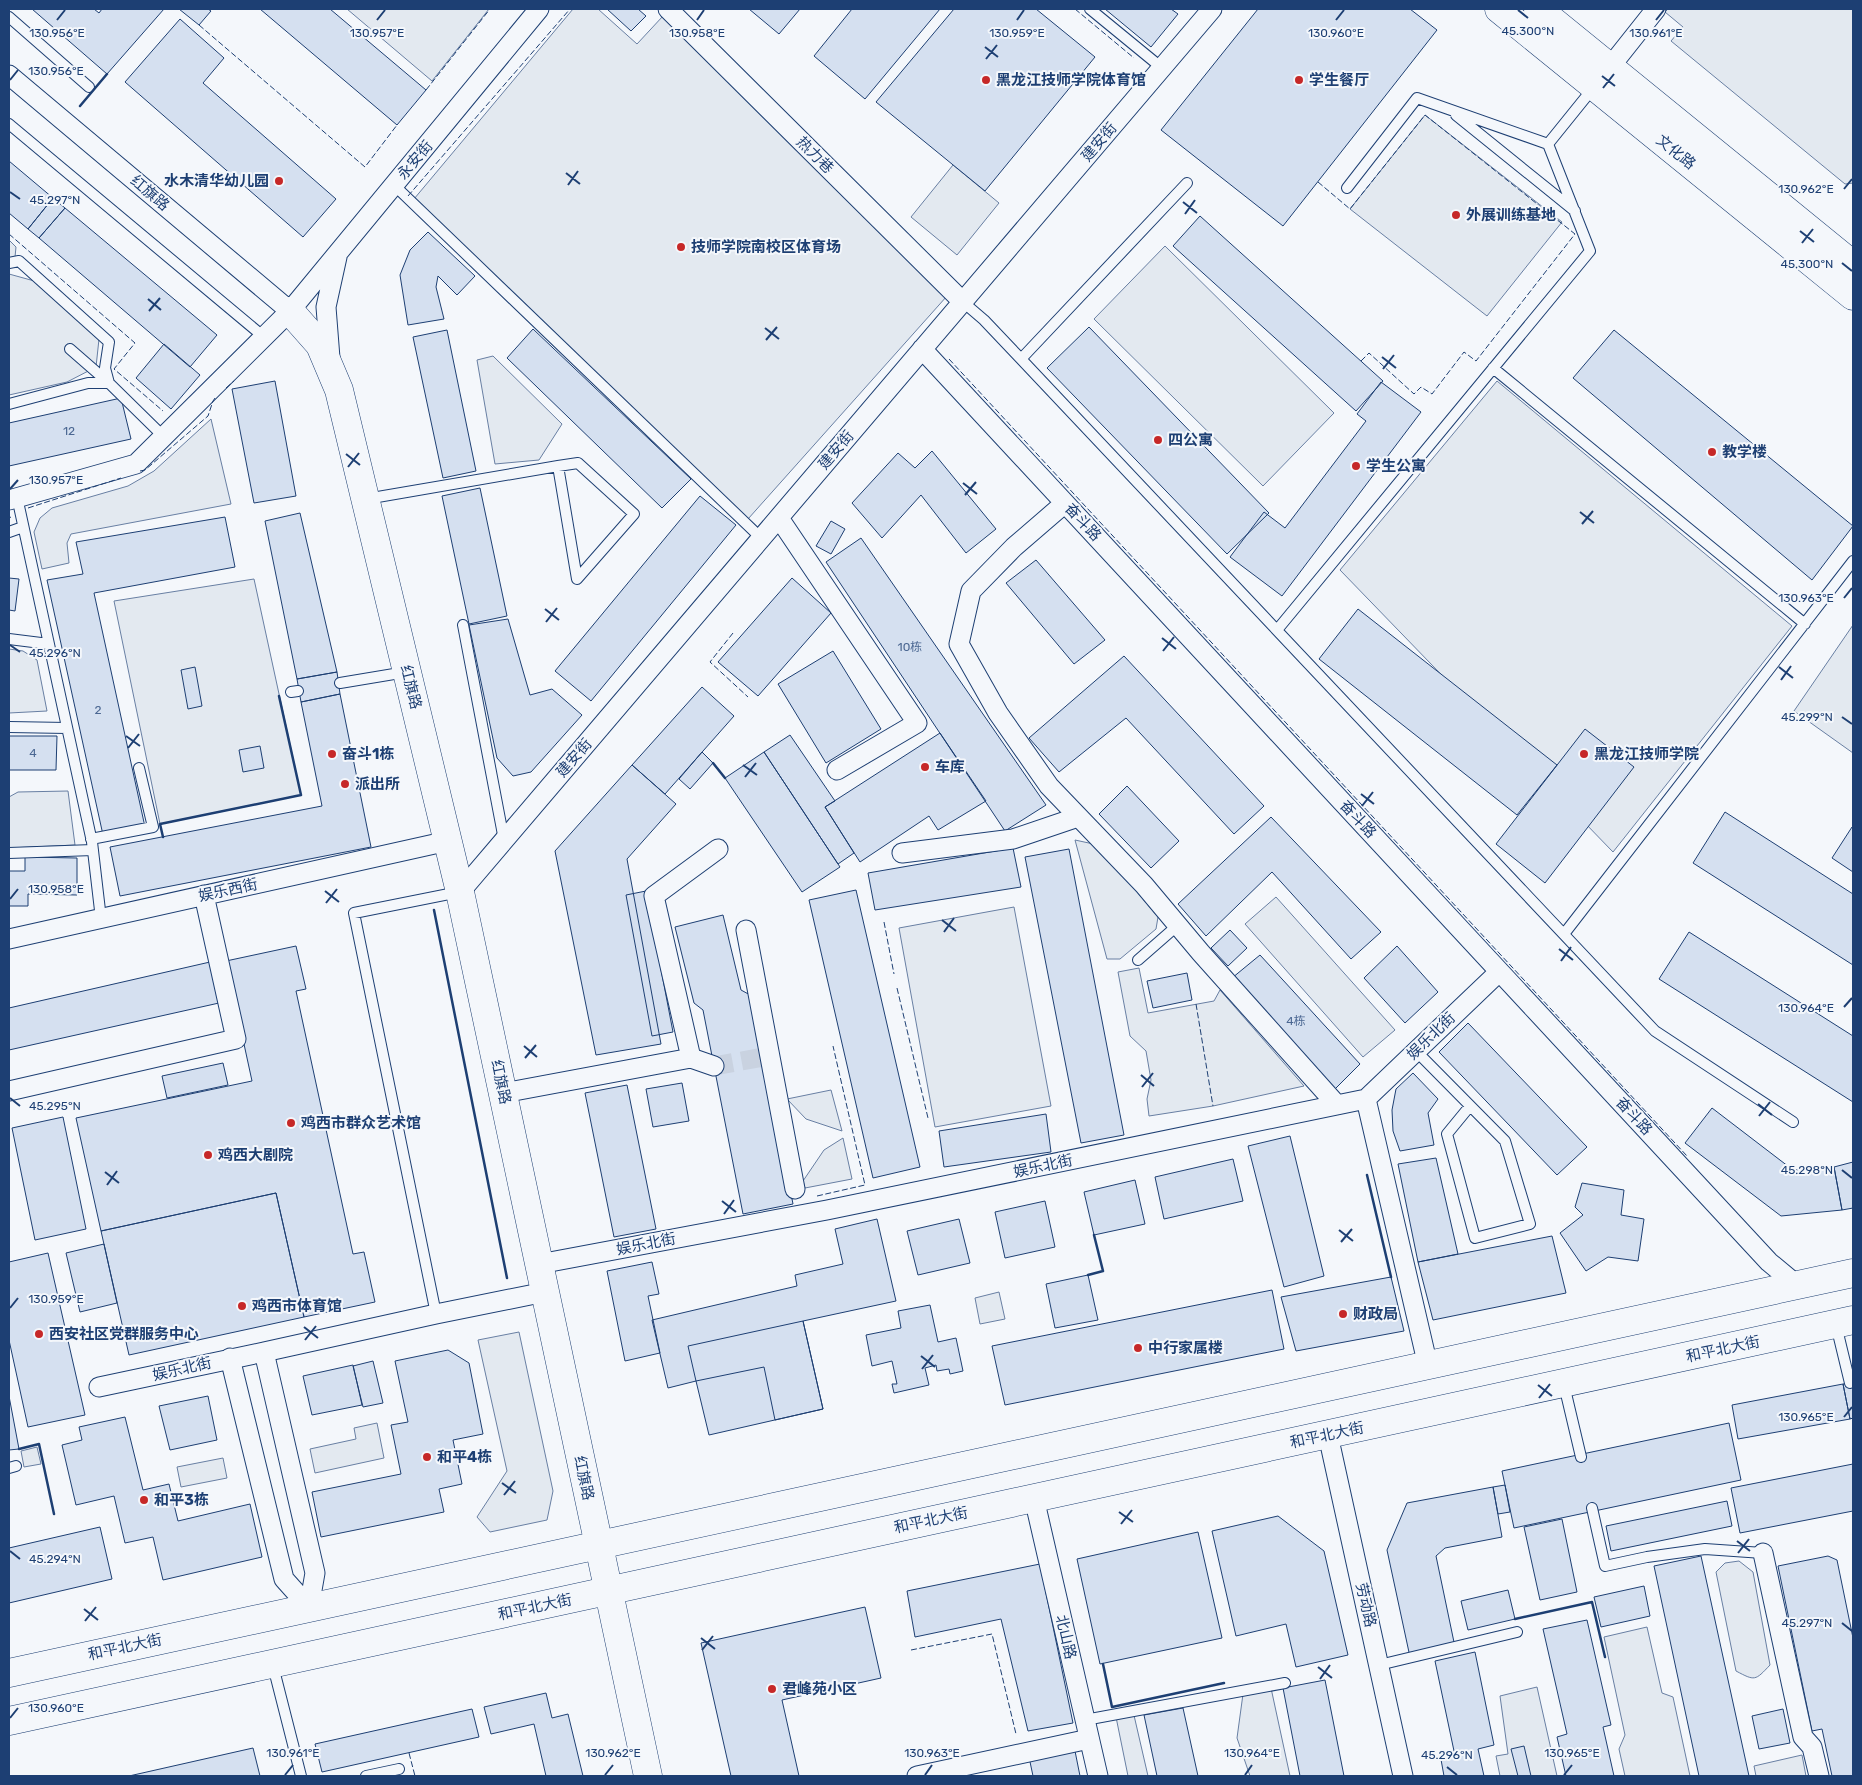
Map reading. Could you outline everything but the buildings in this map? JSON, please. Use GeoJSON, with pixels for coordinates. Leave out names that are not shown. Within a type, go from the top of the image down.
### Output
{"type":"FeatureCollection","features":[{"type":"Feature","properties":{"kind":"main road","name":"文化路"},"geometry":{"type":"LineString","coordinates":[[1499,9],[1602,76],[1853,264]]}},
{"type":"Feature","properties":{"kind":"main road","name":"文化路"},"geometry":{"type":"LineString","coordinates":[[1538,9],[1602,76],[1853,296]]}},
{"type":"Feature","properties":{"kind":"main road","name":"红旗路"},"geometry":{"type":"LineString","coordinates":[[290,311],[320,345],[335,381],[365,500],[460,892],[648,1776]]}},
{"type":"Feature","properties":{"kind":"main road","name":"和平北大街"},"geometry":{"type":"LineString","coordinates":[[9,1673],[1853,1273]]}},
{"type":"Feature","properties":{"kind":"main road","name":"和平北大街"},"geometry":{"type":"LineString","coordinates":[[9,1720],[1845,1322]]}},
{"type":"Feature","properties":{"kind":"street","name":"永安街"},"geometry":{"type":"LineString","coordinates":[[13,499],[136,464],[290,311],[539,9]]}},
{"type":"Feature","properties":{"kind":"street","name":"热力巷"},"geometry":{"type":"LineString","coordinates":[[668,9],[963,302]]}},
{"type":"Feature","properties":{"kind":"street","name":"建安街"},"geometry":{"type":"LineString","coordinates":[[460,892],[1212,9]]}},
{"type":"Feature","properties":{"kind":"street"},"geometry":{"type":"LineString","coordinates":[[1602,76],[1656,9]]}},
{"type":"Feature","properties":{"kind":"street","name":"红旗路"},"geometry":{"type":"LineString","coordinates":[[9,75],[290,311]]}},
{"type":"Feature","properties":{"kind":"street"},"geometry":{"type":"LineString","coordinates":[[335,381],[326,307],[337,253]]}},
{"type":"Feature","properties":{"kind":"street","name":"奋斗路"},"geometry":{"type":"LineString","coordinates":[[922,349],[1769,1262],[1798,1286]]}},
{"type":"Feature","properties":{"kind":"street"},"geometry":{"type":"LineString","coordinates":[[1065,502],[1014,547],[971,591],[959,644],[998,713],[1048,786],[1144,885],[1337,1105]]}},
{"type":"Feature","properties":{"kind":"street"},"geometry":{"type":"LineString","coordinates":[[779,518],[917,723],[837,770]]}},
{"type":"Feature","properties":{"kind":"street"},"geometry":{"type":"LineString","coordinates":[[902,853],[1013,839],[1078,817]]}},
{"type":"Feature","properties":{"kind":"street","name":"娱乐西街"},"geometry":{"type":"LineString","coordinates":[[9,939],[448,842]]}},
{"type":"Feature","properties":{"kind":"street"},"geometry":{"type":"LineString","coordinates":[[691,1058],[654,896],[718,849]]}},
{"type":"Feature","properties":{"kind":"street"},"geometry":{"type":"LineString","coordinates":[[9,1091],[236,1039],[204,895]]}},
{"type":"Feature","properties":{"kind":"street"},"geometry":{"type":"LineString","coordinates":[[746,930],[795,1189]]}},
{"type":"Feature","properties":{"kind":"street","name":"娱乐北街"},"geometry":{"type":"LineString","coordinates":[[539,1264],[827,1210],[1366,1099],[1499,972]]}},
{"type":"Feature","properties":{"kind":"street"},"geometry":{"type":"LineString","coordinates":[[503,1094],[691,1058],[714,1066]]}},
{"type":"Feature","properties":{"kind":"street"},"geometry":{"type":"LineString","coordinates":[[1366,1099],[1428,1366]]}},
{"type":"Feature","properties":{"kind":"street","name":"娱乐北街"},"geometry":{"type":"LineString","coordinates":[[99,1387],[545,1292]]}},
{"type":"Feature","properties":{"kind":"street"},"geometry":{"type":"LineString","coordinates":[[264,1352],[316,1573],[309,1608]]}},
{"type":"Feature","properties":{"kind":"street"},"geometry":{"type":"LineString","coordinates":[[230,1358],[284,1579],[309,1608]]}},
{"type":"Feature","properties":{"kind":"street","name":"劳动路"},"geometry":{"type":"LineString","coordinates":[[1328,1435],[1403,1776]]}},
{"type":"Feature","properties":{"kind":"street","name":"北山路"},"geometry":{"type":"LineString","coordinates":[[1034,1498],[1098,1776]]}},
{"type":"Feature","properties":{"kind":"street"},"geometry":{"type":"LineString","coordinates":[[1763,1553],[1803,1737],[1812,1747],[1819,1776]]}},
{"type":"Feature","properties":{"kind":"street"},"geometry":{"type":"LineString","coordinates":[[917,1776],[1089,1739]]}},
{"type":"Feature","properties":{"kind":"lane"},"geometry":{"type":"LineString","coordinates":[[1090,9],[1162,68]]}},
{"type":"Feature","properties":{"kind":"lane"},"geometry":{"type":"LineString","coordinates":[[9,17],[89,87]]}},
{"type":"Feature","properties":{"kind":"lane"},"geometry":{"type":"LineString","coordinates":[[1548,144],[1602,76]]}},
{"type":"Feature","properties":{"kind":"lane"},"geometry":{"type":"LineString","coordinates":[[1276,630],[1590,251],[1548,144],[1417,98],[1347,188]]}},
{"type":"Feature","properties":{"kind":"lane"},"geometry":{"type":"LineString","coordinates":[[1449,110],[1575,212]]}},
{"type":"Feature","properties":{"kind":"lane"},"geometry":{"type":"LineString","coordinates":[[9,124],[264,337]]}},
{"type":"Feature","properties":{"kind":"lane"},"geometry":{"type":"LineString","coordinates":[[1021,359],[1187,183]]}},
{"type":"Feature","properties":{"kind":"lane"},"geometry":{"type":"LineString","coordinates":[[394,185],[762,538]]}},
{"type":"Feature","properties":{"kind":"lane"},"geometry":{"type":"LineString","coordinates":[[9,263],[18,261],[109,342],[105,368],[110,383]]}},
{"type":"Feature","properties":{"kind":"lane"},"geometry":{"type":"LineString","coordinates":[[963,302],[984,320],[1655,1031],[1793,1122]]}},
{"type":"Feature","properties":{"kind":"lane"},"geometry":{"type":"LineString","coordinates":[[70,348],[110,383],[164,437]]}},
{"type":"Feature","properties":{"kind":"lane"},"geometry":{"type":"LineString","coordinates":[[88,384],[105,368]]}},
{"type":"Feature","properties":{"kind":"lane"},"geometry":{"type":"LineString","coordinates":[[1493,368],[1805,624]]}},
{"type":"Feature","properties":{"kind":"lane"},"geometry":{"type":"LineString","coordinates":[[9,404],[88,384],[110,383]]}},
{"type":"Feature","properties":{"kind":"lane"},"geometry":{"type":"LineString","coordinates":[[365,500],[558,466],[578,463],[634,514],[577,579],[558,466]]}},
{"type":"Feature","properties":{"kind":"lane"},"geometry":{"type":"LineString","coordinates":[[13,499],[23,527],[91,839],[100,918]]}},
{"type":"Feature","properties":{"kind":"lane"},"geometry":{"type":"LineString","coordinates":[[9,532],[23,527]]}},
{"type":"Feature","properties":{"kind":"lane"},"geometry":{"type":"LineString","coordinates":[[1564,934],[1853,561]]}},
{"type":"Feature","properties":{"kind":"lane"},"geometry":{"type":"LineString","coordinates":[[463,625],[504,840]]}},
{"type":"Feature","properties":{"kind":"lane"},"geometry":{"type":"LineString","coordinates":[[9,639],[49,644]]}},
{"type":"Feature","properties":{"kind":"lane"},"geometry":{"type":"LineString","coordinates":[[340,683],[407,672]]}},
{"type":"Feature","properties":{"kind":"lane"},"geometry":{"type":"LineString","coordinates":[[9,728],[67,728]]}},
{"type":"Feature","properties":{"kind":"lane"},"geometry":{"type":"LineString","coordinates":[[91,839],[153,827],[139,768]]}},
{"type":"Feature","properties":{"kind":"lane"},"geometry":{"type":"LineString","coordinates":[[9,853],[93,850]]}},
{"type":"Feature","properties":{"kind":"lane"},"geometry":{"type":"LineString","coordinates":[[436,1314],[354,913],[460,892]]}},
{"type":"Feature","properties":{"kind":"lane"},"geometry":{"type":"LineString","coordinates":[[1138,960],[1178,925]]}},
{"type":"Feature","properties":{"kind":"lane"},"geometry":{"type":"LineString","coordinates":[[1416,1051],[1470,1106],[1505,1142],[1530,1224],[1475,1238],[1447,1134],[1470,1106]]}},
{"type":"Feature","properties":{"kind":"lane"},"geometry":{"type":"LineString","coordinates":[[1845,1322],[1850,1383]]}},
{"type":"Feature","properties":{"kind":"lane"},"geometry":{"type":"LineString","coordinates":[[1563,1384],[1581,1457]]}},
{"type":"Feature","properties":{"kind":"lane"},"geometry":{"type":"LineString","coordinates":[[1592,1508],[1605,1566],[1647,1557],[1705,1549],[1763,1553]]}},
{"type":"Feature","properties":{"kind":"lane"},"geometry":{"type":"LineString","coordinates":[[1379,1666],[1517,1632]]}},
{"type":"Feature","properties":{"kind":"lane"},"geometry":{"type":"LineString","coordinates":[[273,1663],[301,1776]]}},
{"type":"Feature","properties":{"kind":"lane"},"geometry":{"type":"LineString","coordinates":[[1085,1720],[1285,1683]]}},
{"type":"Feature","properties":{"kind":"lane"},"geometry":{"type":"LineString","coordinates":[[366,1776],[399,1769]]}},
{"type":"Feature","properties":{"kind":"shaded area"},"geometry":{"type":"Polygon","coordinates":[[[347,9],[489,9],[432,81],[347,9]]]}},
{"type":"Feature","properties":{"kind":"shaded area","name":"技师学院南校区体育场"},"geometry":{"type":"Polygon","coordinates":[[[573,9],[598,9],[637,44],[663,16],[947,296],[748,519],[414,199],[573,9]]]}},
{"type":"Feature","properties":{"kind":"shaded area"},"geometry":{"type":"Polygon","coordinates":[[[1668,9],[1853,9],[1853,183],[1845,184],[1671,41],[1683,27],[1665,12],[1668,9]]]}},
{"type":"Feature","properties":{"kind":"shaded area","name":"外展训练基地"},"geometry":{"type":"Polygon","coordinates":[[[1425,115],[1562,222],[1487,316],[1350,209],[1425,115]]]}},
{"type":"Feature","properties":{"kind":"shaded area"},"geometry":{"type":"Polygon","coordinates":[[[953,165],[999,203],[957,255],[911,217],[953,165]]]}},
{"type":"Feature","properties":{"kind":"shaded area"},"geometry":{"type":"Polygon","coordinates":[[[9,240],[16,247],[15,257],[9,258],[9,240]]]}},
{"type":"Feature","properties":{"kind":"shaded area"},"geometry":{"type":"Polygon","coordinates":[[[1165,246],[1334,413],[1263,486],[1094,319],[1165,246]]]}},
{"type":"Feature","properties":{"kind":"shaded area"},"geometry":{"type":"Polygon","coordinates":[[[9,274],[38,282],[99,339],[96,367],[67,382],[9,395],[9,274]]]}},
{"type":"Feature","properties":{"kind":"shaded area"},"geometry":{"type":"Polygon","coordinates":[[[493,356],[562,424],[539,460],[495,464],[477,360],[493,356]]]}},
{"type":"Feature","properties":{"kind":"shaded area"},"geometry":{"type":"Polygon","coordinates":[[[1497,381],[1792,626],[1613,852],[1340,570],[1497,381]]]}},
{"type":"Feature","properties":{"kind":"shaded area"},"geometry":{"type":"Polygon","coordinates":[[[211,419],[231,504],[71,534],[67,543],[69,563],[42,569],[34,532],[40,518],[52,508],[128,486],[154,471],[211,419]]]}},
{"type":"Feature","properties":{"kind":"shaded area"},"geometry":{"type":"Polygon","coordinates":[[[254,579],[301,795],[160,824],[114,601],[254,579]]]}},
{"type":"Feature","properties":{"kind":"shaded area"},"geometry":{"type":"Polygon","coordinates":[[[1853,625],[1853,753],[1794,711],[1853,625]]]}},
{"type":"Feature","properties":{"kind":"shaded area"},"geometry":{"type":"Polygon","coordinates":[[[9,649],[23,651],[37,660],[47,711],[9,713],[9,649]]]}},
{"type":"Feature","properties":{"kind":"shaded area"},"geometry":{"type":"Polygon","coordinates":[[[68,791],[75,845],[9,848],[9,797],[18,792],[68,791]]]}},
{"type":"Feature","properties":{"kind":"shaded area"},"geometry":{"type":"Polygon","coordinates":[[[1075,840],[1098,845],[1158,917],[1156,929],[1120,959],[1107,959],[1075,840]]]}},
{"type":"Feature","properties":{"kind":"shaded area"},"geometry":{"type":"Polygon","coordinates":[[[1276,897],[1395,1030],[1363,1057],[1245,924],[1276,897]]]}},
{"type":"Feature","properties":{"kind":"shaded area"},"geometry":{"type":"Polygon","coordinates":[[[1014,907],[1051,1106],[935,1127],[899,928],[1014,907]]]}},
{"type":"Feature","properties":{"kind":"shaded area"},"geometry":{"type":"Polygon","coordinates":[[[1139,968],[1148,1013],[1214,1001],[1220,990],[1304,1086],[1213,1106],[1149,1116],[1147,1099],[1151,1080],[1146,1051],[1130,1036],[1118,972],[1139,968]]]}},
{"type":"Feature","properties":{"kind":"shaded area"},"geometry":{"type":"Polygon","coordinates":[[[831,1090],[842,1131],[806,1119],[787,1099],[831,1090]]]}},
{"type":"Feature","properties":{"kind":"shaded area"},"geometry":{"type":"Polygon","coordinates":[[[843,1138],[852,1179],[805,1188],[803,1181],[824,1150],[843,1138]]]}},
{"type":"Feature","properties":{"kind":"shaded area"},"geometry":{"type":"Polygon","coordinates":[[[999,1292],[1005,1319],[980,1324],[975,1298],[999,1292]]]}},
{"type":"Feature","properties":{"kind":"shaded area"},"geometry":{"type":"Polygon","coordinates":[[[519,1332],[553,1491],[547,1520],[490,1532],[477,1517],[507,1471],[478,1340],[519,1332]]]}},
{"type":"Feature","properties":{"kind":"shaded area"},"geometry":{"type":"Polygon","coordinates":[[[377,1423],[384,1458],[315,1473],[310,1449],[356,1439],[354,1428],[377,1423]]]}},
{"type":"Feature","properties":{"kind":"shaded area"},"geometry":{"type":"Polygon","coordinates":[[[37,1447],[41,1464],[24,1467],[21,1451],[37,1447]]]}},
{"type":"Feature","properties":{"kind":"shaded area"},"geometry":{"type":"Polygon","coordinates":[[[223,1458],[227,1478],[181,1487],[177,1467],[223,1458]]]}},
{"type":"Feature","properties":{"kind":"shaded area"},"geometry":{"type":"Polygon","coordinates":[[[1739,1561],[1753,1572],[1770,1665],[1758,1677],[1754,1678],[1747,1677],[1736,1671],[1716,1572],[1725,1563],[1739,1561]]]}},
{"type":"Feature","properties":{"kind":"shaded area"},"geometry":{"type":"Polygon","coordinates":[[[1647,1627],[1662,1693],[1673,1697],[1690,1776],[1625,1776],[1619,1749],[1625,1735],[1604,1637],[1647,1627]]]}},
{"type":"Feature","properties":{"kind":"shaded area"},"geometry":{"type":"Polygon","coordinates":[[[1537,1687],[1557,1776],[1500,1776],[1496,1756],[1508,1754],[1500,1696],[1537,1687]]]}},
{"type":"Feature","properties":{"kind":"shaded area"},"geometry":{"type":"Polygon","coordinates":[[[1271,1688],[1290,1776],[1250,1776],[1237,1738],[1243,1694],[1271,1688]]]}},
{"type":"Feature","properties":{"kind":"shaded area"},"geometry":{"type":"Polygon","coordinates":[[[1133,1711],[1148,1776],[1128,1776],[1116,1717],[1133,1711]]]}},
{"type":"Feature","properties":{"kind":"shaded area"},"geometry":{"type":"Polygon","coordinates":[[[1802,1755],[1806,1776],[1756,1776],[1754,1766],[1802,1755]]]}},
{"type":"Feature","properties":{"kind":"tunnel"},"geometry":{"type":"LineString","coordinates":[[714,1066],[769,1056]]}},
{"type":"Feature","properties":{"kind":"fence"},"geometry":{"type":"LineString","coordinates":[[426,90],[490,9]]}},
{"type":"Feature","properties":{"kind":"fence"},"geometry":{"type":"LineString","coordinates":[[408,196],[570,9]]}},
{"type":"Feature","properties":{"kind":"fence"},"geometry":{"type":"LineString","coordinates":[[1075,9],[1134,58]]}},
{"type":"Feature","properties":{"kind":"fence"},"geometry":{"type":"LineString","coordinates":[[199,25],[365,167],[397,125]]}},
{"type":"Feature","properties":{"kind":"fence"},"geometry":{"type":"LineString","coordinates":[[1318,182],[1350,209],[1425,115],[1575,234],[1476,361],[1464,352],[1432,394],[1421,387],[1414,394],[1369,353],[1361,361]]}},
{"type":"Feature","properties":{"kind":"fence"},"geometry":{"type":"LineString","coordinates":[[9,234],[135,343],[114,369],[163,411]]}},
{"type":"Feature","properties":{"kind":"fence"},"geometry":{"type":"LineString","coordinates":[[949,359],[1687,1156]]}},
{"type":"Feature","properties":{"kind":"fence"},"geometry":{"type":"LineString","coordinates":[[226,388],[234,381]]}},
{"type":"Feature","properties":{"kind":"fence"},"geometry":{"type":"LineString","coordinates":[[140,471],[145,470],[208,416],[215,398]]}},
{"type":"Feature","properties":{"kind":"fence"},"geometry":{"type":"LineString","coordinates":[[28,508],[121,478]]}},
{"type":"Feature","properties":{"kind":"fence"},"geometry":{"type":"LineString","coordinates":[[733,633],[710,662],[748,697]]}},
{"type":"Feature","properties":{"kind":"fence"},"geometry":{"type":"LineString","coordinates":[[884,922],[894,974]]}},
{"type":"Feature","properties":{"kind":"fence"},"geometry":{"type":"LineString","coordinates":[[897,988],[928,1118]]}},
{"type":"Feature","properties":{"kind":"fence"},"geometry":{"type":"LineString","coordinates":[[1196,1004],[1213,1106]]}},
{"type":"Feature","properties":{"kind":"fence"},"geometry":{"type":"LineString","coordinates":[[817,1196],[865,1185],[833,1046]]}},
{"type":"Feature","properties":{"kind":"fence"},"geometry":{"type":"LineString","coordinates":[[911,1650],[992,1634],[1016,1734]]}},
{"type":"Feature","properties":{"kind":"fence"},"geometry":{"type":"LineString","coordinates":[[409,1753],[415,1776]]}},
{"type":"Feature","properties":{"kind":"wall"},"geometry":{"type":"LineString","coordinates":[[80,106],[107,74]]}},
{"type":"Feature","properties":{"kind":"wall"},"geometry":{"type":"LineString","coordinates":[[163,837],[160,824],[301,795],[279,696]]}},
{"type":"Feature","properties":{"kind":"wall"},"geometry":{"type":"LineString","coordinates":[[713,763],[725,778]]}},
{"type":"Feature","properties":{"kind":"wall"},"geometry":{"type":"LineString","coordinates":[[434,910],[507,1278]]}},
{"type":"Feature","properties":{"kind":"wall"},"geometry":{"type":"LineString","coordinates":[[1367,1175],[1391,1277]]}},
{"type":"Feature","properties":{"kind":"wall"},"geometry":{"type":"LineString","coordinates":[[1088,1275],[1103,1271],[1094,1235]]}},
{"type":"Feature","properties":{"kind":"wall"},"geometry":{"type":"LineString","coordinates":[[19,1449],[39,1444],[54,1514]]}},
{"type":"Feature","properties":{"kind":"wall"},"geometry":{"type":"LineString","coordinates":[[1515,1619],[1592,1602],[1605,1657]]}},
{"type":"Feature","properties":{"kind":"wall"},"geometry":{"type":"LineString","coordinates":[[1103,1664],[1112,1707],[1224,1683]]}},
{"type":"Feature","properties":{"kind":"place","name":"黑龙江技师学院体育馆"},"geometry":{"type":"Point","coordinates":[986,80]}},
{"type":"Feature","properties":{"kind":"place","name":"学生餐厅"},"geometry":{"type":"Point","coordinates":[1299,80]}},
{"type":"Feature","properties":{"kind":"place","name":"水木清华幼儿园"},"geometry":{"type":"Point","coordinates":[279,181]}},
{"type":"Feature","properties":{"kind":"place","name":"外展训练基地"},"geometry":{"type":"Point","coordinates":[1456,215]}},
{"type":"Feature","properties":{"kind":"place","name":"技师学院南校区体育场"},"geometry":{"type":"Point","coordinates":[681,247]}},
{"type":"Feature","properties":{"kind":"place","name":"四公寓"},"geometry":{"type":"Point","coordinates":[1158,440]}},
{"type":"Feature","properties":{"kind":"place","name":"教学楼"},"geometry":{"type":"Point","coordinates":[1712,452]}},
{"type":"Feature","properties":{"kind":"place","name":"学生公寓"},"geometry":{"type":"Point","coordinates":[1356,466]}},
{"type":"Feature","properties":{"kind":"place","name":"奋斗1栋"},"geometry":{"type":"Point","coordinates":[332,754]}},
{"type":"Feature","properties":{"kind":"place","name":"黑龙江技师学院"},"geometry":{"type":"Point","coordinates":[1584,754]}},
{"type":"Feature","properties":{"kind":"place","name":"车库"},"geometry":{"type":"Point","coordinates":[925,767]}},
{"type":"Feature","properties":{"kind":"place","name":"派出所"},"geometry":{"type":"Point","coordinates":[345,784]}},
{"type":"Feature","properties":{"kind":"place","name":"鸡西市群众艺术馆"},"geometry":{"type":"Point","coordinates":[291,1123]}},
{"type":"Feature","properties":{"kind":"place","name":"鸡西大剧院"},"geometry":{"type":"Point","coordinates":[208,1155]}},
{"type":"Feature","properties":{"kind":"place","name":"鸡西市体育馆"},"geometry":{"type":"Point","coordinates":[242,1306]}},
{"type":"Feature","properties":{"kind":"place","name":"财政局"},"geometry":{"type":"Point","coordinates":[1343,1314]}},
{"type":"Feature","properties":{"kind":"place","name":"西安社区党群服务中心"},"geometry":{"type":"Point","coordinates":[39,1334]}},
{"type":"Feature","properties":{"kind":"place","name":"中行家属楼"},"geometry":{"type":"Point","coordinates":[1138,1348]}},
{"type":"Feature","properties":{"kind":"place","name":"和平4栋"},"geometry":{"type":"Point","coordinates":[427,1457]}},
{"type":"Feature","properties":{"kind":"place","name":"和平3栋"},"geometry":{"type":"Point","coordinates":[144,1500]}},
{"type":"Feature","properties":{"kind":"place","name":"君峰苑小区"},"geometry":{"type":"Point","coordinates":[772,1689]}}]}
